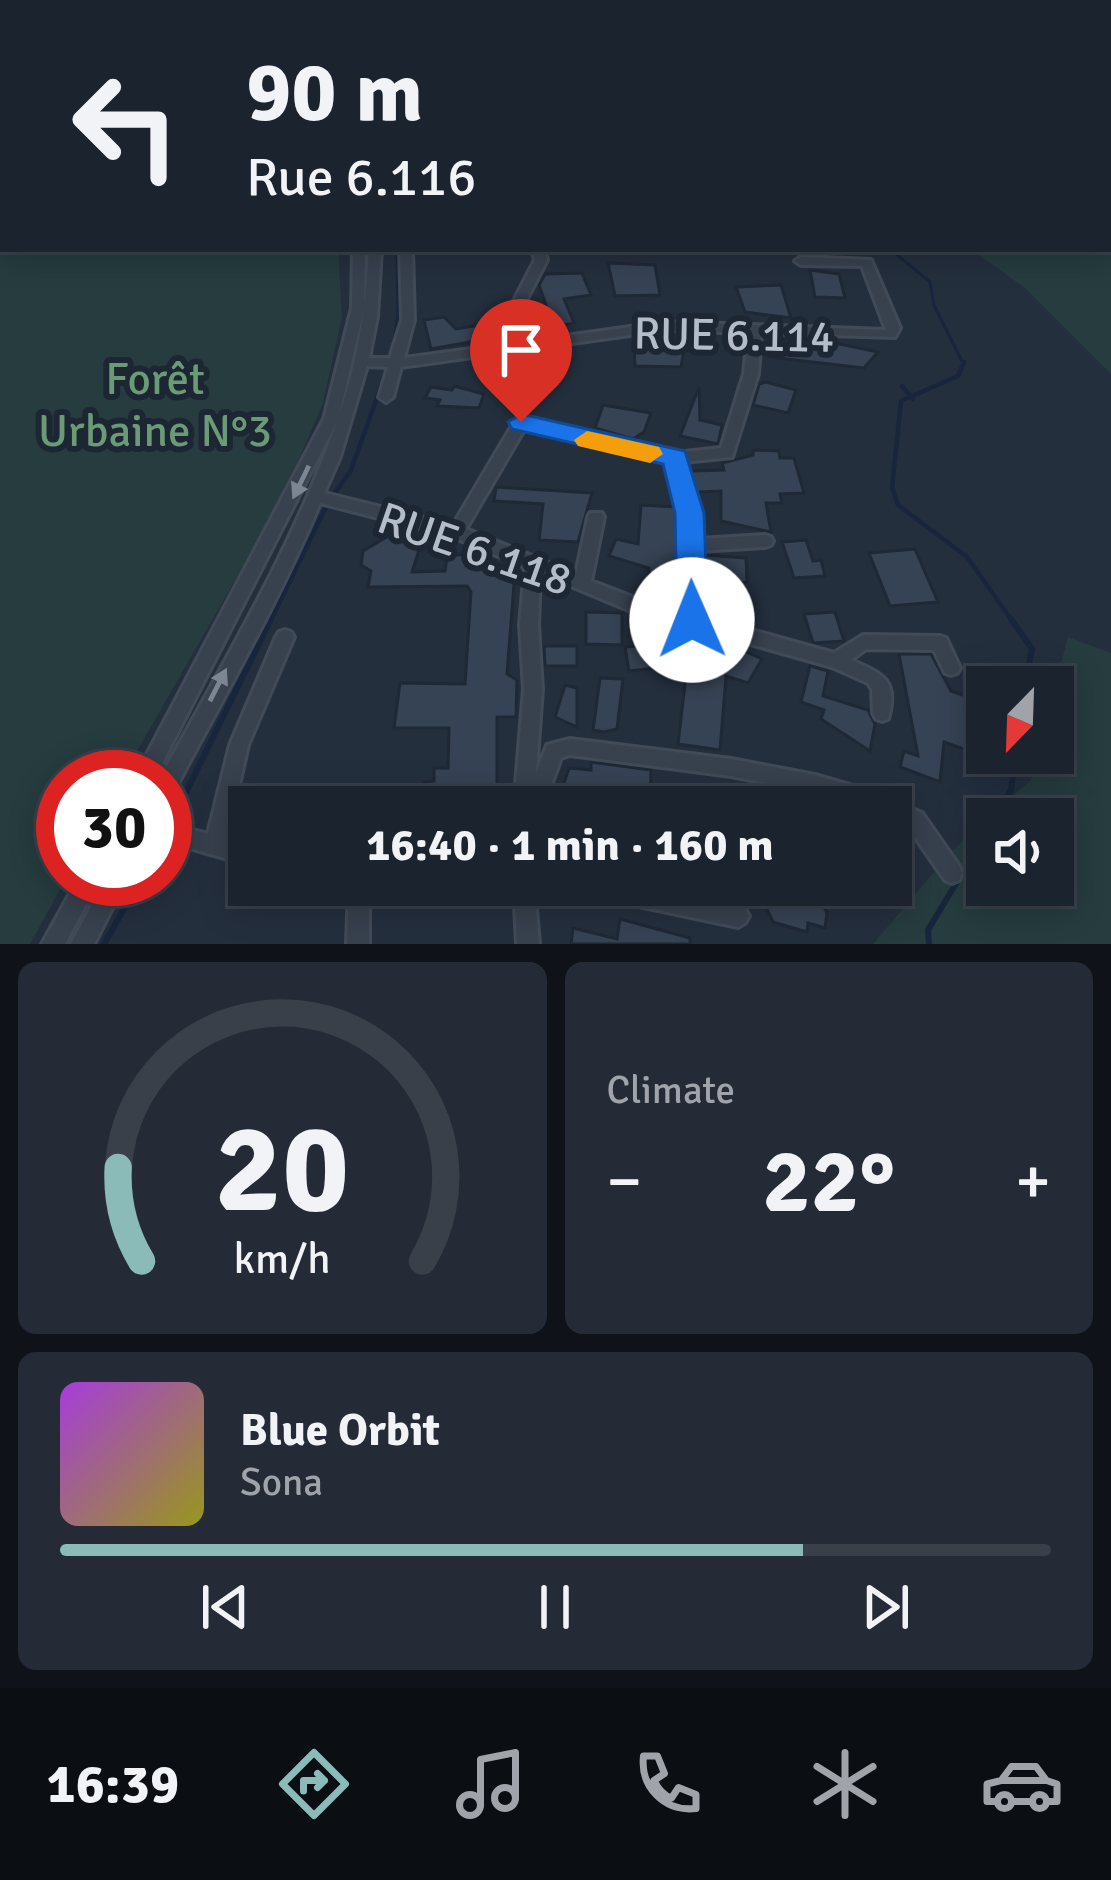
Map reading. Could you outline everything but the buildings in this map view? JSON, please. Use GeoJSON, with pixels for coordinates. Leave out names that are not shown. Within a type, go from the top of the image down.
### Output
{"type":"FeatureCollection","features":[{"type":"Feature","properties":{"kind":"street"},"geometry":{"type":"LineString","coordinates":[[159,750],[331,419],[358,308],[359,252]]}},
{"type":"Feature","properties":{"kind":"street"},"geometry":{"type":"LineString","coordinates":[[185,750],[315,496],[366,362],[375,305],[375,252]]}},
{"type":"Feature","properties":{"kind":"street"},"geometry":{"type":"LineString","coordinates":[[386,397],[400,363],[408,320],[406,252]]}},
{"type":"Feature","properties":{"kind":"street"},"geometry":{"type":"LineString","coordinates":[[517,345],[513,314],[541,260],[539,252]]}},
{"type":"Feature","properties":{"kind":"street"},"geometry":{"type":"LineString","coordinates":[[860,252],[867,263]]}},
{"type":"Feature","properties":{"kind":"street","name":"RUE 6.114"},"geometry":{"type":"LineString","coordinates":[[366,362],[400,363],[666,326],[890,334],[893,328],[867,263],[800,261]]}},
{"type":"Feature","properties":{"kind":"street"},"geometry":{"type":"LineString","coordinates":[[457,532],[517,424],[675,458],[727,453],[752,374],[755,332]]}},
{"type":"Feature","properties":{"kind":"street"},"geometry":{"type":"LineString","coordinates":[[675,458],[691,546],[692,620]]}},
{"type":"Feature","properties":{"kind":"street","name":"RUE 6.118"},"geometry":{"type":"LineString","coordinates":[[315,496],[457,532],[582,585],[836,661],[874,678],[880,687],[882,713]]}},
{"type":"Feature","properties":{"kind":"street"},"geometry":{"type":"LineString","coordinates":[[582,585],[596,517]]}},
{"type":"Feature","properties":{"kind":"street"},"geometry":{"type":"LineString","coordinates":[[691,546],[765,541]]}},
{"type":"Feature","properties":{"kind":"street"},"geometry":{"type":"LineString","coordinates":[[526,786],[533,689],[533,562]]}},
{"type":"Feature","properties":{"kind":"street"},"geometry":{"type":"LineString","coordinates":[[215,846],[239,746],[285,637]]}},
{"type":"Feature","properties":{"kind":"street"},"geometry":{"type":"LineString","coordinates":[[836,661],[862,642],[940,643],[951,668]]}},
{"type":"Feature","properties":{"kind":"street"},"geometry":{"type":"LineString","coordinates":[[541,786],[554,751],[569,747],[815,786]]}},
{"type":"Feature","properties":{"kind":"street"},"geometry":{"type":"LineString","coordinates":[[912,819],[952,873]]}},
{"type":"Feature","properties":{"kind":"street"},"geometry":{"type":"LineString","coordinates":[[192,840],[228,849]]}},
{"type":"Feature","properties":{"kind":"street"},"geometry":{"type":"LineString","coordinates":[[53,944],[74,906]]}},
{"type":"Feature","properties":{"kind":"street"},"geometry":{"type":"LineString","coordinates":[[82,944],[102,906]]}},
{"type":"Feature","properties":{"kind":"street"},"geometry":{"type":"LineString","coordinates":[[358,944],[359,906]]}},
{"type":"Feature","properties":{"kind":"street"},"geometry":{"type":"LineString","coordinates":[[525,906],[528,944]]}},
{"type":"Feature","properties":{"kind":"street"},"geometry":{"type":"LineString","coordinates":[[689,906],[738,916]]}},
{"type":"Feature","properties":{"kind":"green space","name":"Forêt Urbaine N°3"},"geometry":{"type":"Polygon","coordinates":[[[0,252],[338,252],[342,317],[323,403],[284,495],[138,750],[36,750],[36,906],[51,906],[30,944],[0,944],[0,252]]]}},
{"type":"Feature","properties":{"kind":"green space"},"geometry":{"type":"Polygon","coordinates":[[[975,252],[1111,252],[1111,374],[1025,288],[975,252]]]}},
{"type":"Feature","properties":{"kind":"green space"},"geometry":{"type":"Polygon","coordinates":[[[1068,637],[1111,653],[1111,944],[873,944],[905,906],[912,906],[912,898],[966,838],[966,906],[1074,906],[1074,798],[1011,798],[1033,774],[1074,774],[1074,666],[1060,666],[1068,637]]]}},
{"type":"Feature","properties":{"kind":"waterway"},"geometry":{"type":"LineString","coordinates":[[392,353],[398,316],[397,252]]}},
{"type":"Feature","properties":{"kind":"waterway"},"geometry":{"type":"LineString","coordinates":[[894,252],[930,282],[934,305],[963,364]]}},
{"type":"Feature","properties":{"kind":"waterway"},"geometry":{"type":"LineString","coordinates":[[911,397],[958,376],[963,364]]}},
{"type":"Feature","properties":{"kind":"waterway"},"geometry":{"type":"LineString","coordinates":[[270,622],[328,503],[351,470],[387,370]]}},
{"type":"Feature","properties":{"kind":"waterway"},"geometry":{"type":"LineString","coordinates":[[902,386],[911,397]]}},
{"type":"Feature","properties":{"kind":"waterway"},"geometry":{"type":"LineString","coordinates":[[911,397],[901,401],[892,488],[898,505],[967,557],[1013,622]]}},
{"type":"Feature","properties":{"kind":"waterway"},"geometry":{"type":"LineString","coordinates":[[192,780],[271,619]]}},
{"type":"Feature","properties":{"kind":"waterway"},"geometry":{"type":"LineString","coordinates":[[1011,619],[1032,649],[1028,666]]}},
{"type":"Feature","properties":{"kind":"waterway"},"geometry":{"type":"LineString","coordinates":[[1006,798],[1013,774]]}},
{"type":"Feature","properties":{"kind":"waterway"},"geometry":{"type":"LineString","coordinates":[[929,944],[928,930],[966,867]]}},
{"type":"Feature","properties":{"kind":"waterway"},"geometry":{"type":"LineString","coordinates":[[104,944],[126,906]]}},
{"type":"Feature","properties":{"kind":"slow traffic"},"geometry":{"type":"LineString","coordinates":[[587,440],[650,454]]}},
{"type":"Feature","properties":{"kind":"route"},"geometry":{"type":"LineString","coordinates":[[521,422],[675,458],[689,513],[692,620]]}}]}
